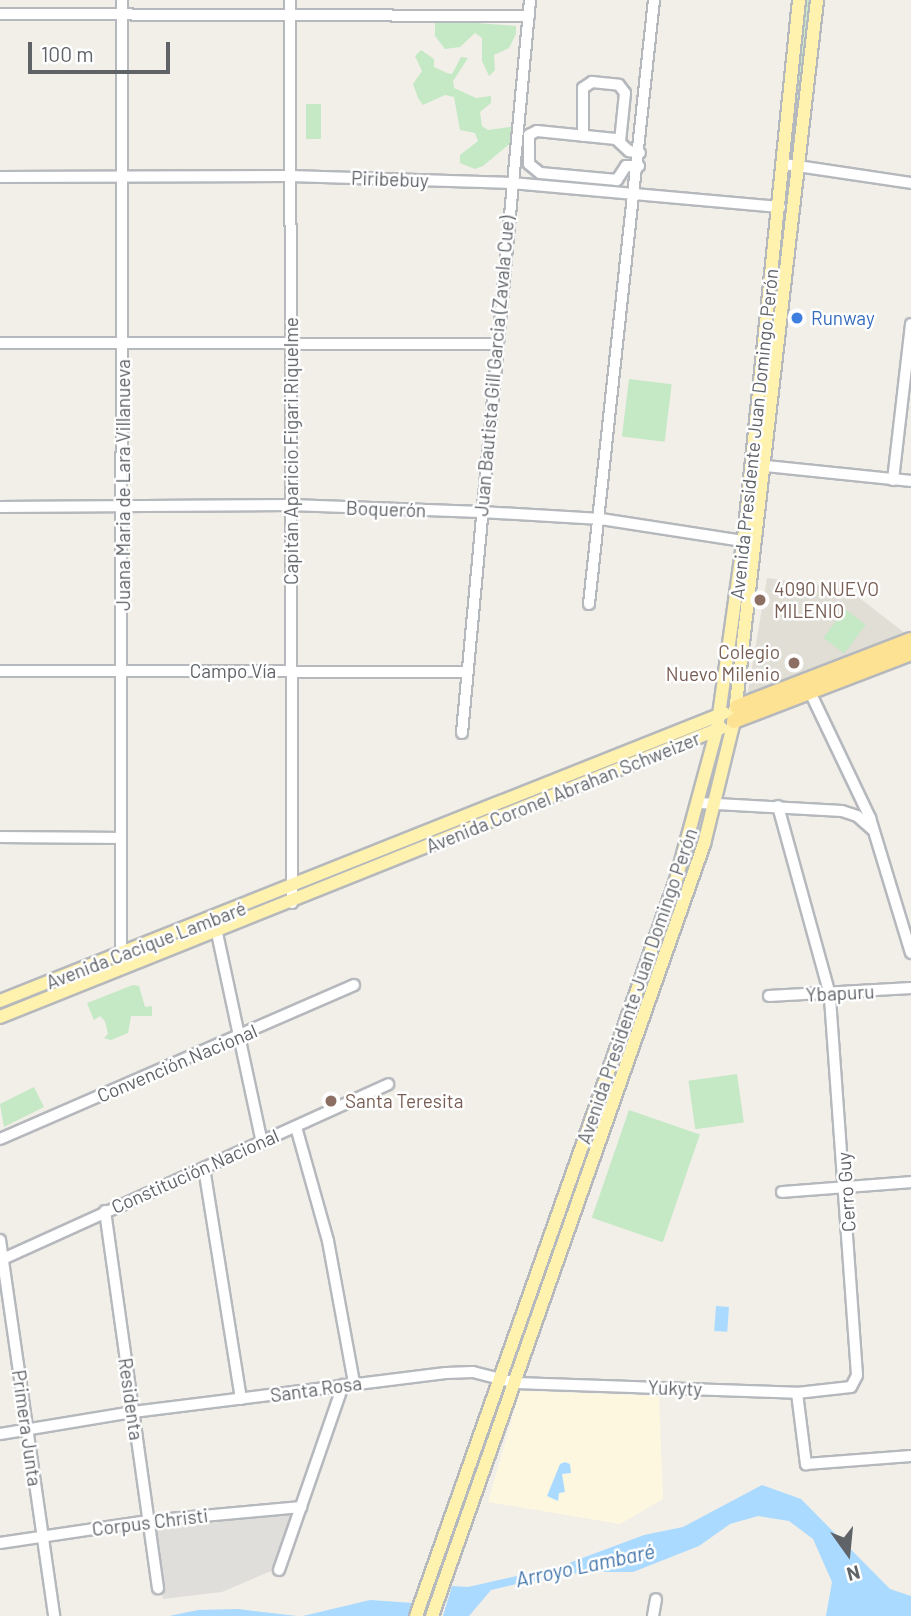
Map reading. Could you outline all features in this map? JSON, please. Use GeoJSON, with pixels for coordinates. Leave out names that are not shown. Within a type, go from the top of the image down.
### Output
{"type":"FeatureCollection","features":[{"type":"Feature","properties":{"kind":"highway","name":"Avenida Coronel Abrahan Schweizer"},"geometry":{"type":"LineString","coordinates":[[730,714],[911,640]]}},
{"type":"Feature","properties":{"kind":"highway","name":"Avenida Coronel Abrahan Schweizer"},"geometry":{"type":"LineString","coordinates":[[730,714],[810,692],[911,653]]}},
{"type":"Feature","properties":{"kind":"main road","name":"Avenida Presidente Juan Domingo Perón"},"geometry":{"type":"LineString","coordinates":[[730,714],[744,538],[780,207],[799,0]]}},
{"type":"Feature","properties":{"kind":"main road","name":"Avenida Presidente Juan Domingo Perón"},"geometry":{"type":"LineString","coordinates":[[432,1616],[673,932],[714,802],[755,561],[801,166],[817,0]]}},
{"type":"Feature","properties":{"kind":"main road","name":"Avenida Coronel Abrahan Schweizer"},"geometry":{"type":"LineString","coordinates":[[217,933],[717,729],[730,714]]}},
{"type":"Feature","properties":{"kind":"main road","name":"Avenida Coronel Abrahan Schweizer"},"geometry":{"type":"LineString","coordinates":[[291,888],[730,714]]}},
{"type":"Feature","properties":{"kind":"main road","name":"Avenida Presidente Juan Domingo Perón"},"geometry":{"type":"LineString","coordinates":[[416,1616],[661,925],[699,803],[717,729]]}},
{"type":"Feature","properties":{"kind":"main road"},"geometry":{"type":"LineString","coordinates":[[677,745],[698,747],[708,760]]}},
{"type":"Feature","properties":{"kind":"main road","name":"Avenida Cacique Lambaré"},"geometry":{"type":"LineString","coordinates":[[0,1001],[291,888]]}},
{"type":"Feature","properties":{"kind":"main road"},"geometry":{"type":"LineString","coordinates":[[661,925],[673,932]]}},
{"type":"Feature","properties":{"kind":"main road","name":"Avenida Cacique Lambaré"},"geometry":{"type":"LineString","coordinates":[[0,1017],[217,933]]}},
{"type":"Feature","properties":{"kind":"street","name":"Juana Maria de Lara Villanueva"},"geometry":{"type":"LineString","coordinates":[[121,970],[122,0]]}},
{"type":"Feature","properties":{"kind":"street","name":"Capitán Aparicio Figari Riquelme"},"geometry":{"type":"LineString","coordinates":[[290,0],[292,903]]}},
{"type":"Feature","properties":{"kind":"street","name":"Juan Bautista Gill Garcia (Zavala Cue)"},"geometry":{"type":"LineString","coordinates":[[462,733],[510,183],[530,0]]}},
{"type":"Feature","properties":{"kind":"street"},"geometry":{"type":"LineString","coordinates":[[589,604],[601,519],[639,166],[654,0]]}},
{"type":"Feature","properties":{"kind":"street"},"geometry":{"type":"LineString","coordinates":[[0,14],[529,16]]}},
{"type":"Feature","properties":{"kind":"street"},"geometry":{"type":"LineString","coordinates":[[583,136],[583,88],[592,82],[618,85],[625,93],[623,145],[626,166],[617,180],[540,173],[528,164],[532,132],[583,136],[623,145],[640,153]]}},
{"type":"Feature","properties":{"kind":"street"},"geometry":{"type":"LineString","coordinates":[[784,164],[911,183]]}},
{"type":"Feature","properties":{"kind":"street"},"geometry":{"type":"LineString","coordinates":[[626,166],[639,166]]}},
{"type":"Feature","properties":{"kind":"street","name":"Piribebuy"},"geometry":{"type":"LineString","coordinates":[[0,177],[290,176],[510,183],[636,191],[780,207]]}},
{"type":"Feature","properties":{"kind":"street"},"geometry":{"type":"LineString","coordinates":[[893,480],[911,324]]}},
{"type":"Feature","properties":{"kind":"street"},"geometry":{"type":"LineString","coordinates":[[0,343],[496,344]]}},
{"type":"Feature","properties":{"kind":"street"},"geometry":{"type":"LineString","coordinates":[[766,466],[911,481]]}},
{"type":"Feature","properties":{"kind":"street","name":"Boquerón"},"geometry":{"type":"LineString","coordinates":[[0,507],[291,505],[481,512],[601,519],[744,538]]}},
{"type":"Feature","properties":{"kind":"street"},"geometry":{"type":"LineString","coordinates":[[744,538],[755,561]]}},
{"type":"Feature","properties":{"kind":"street","name":"Campo Vía"},"geometry":{"type":"LineString","coordinates":[[0,671],[467,673]]}},
{"type":"Feature","properties":{"kind":"street"},"geometry":{"type":"LineString","coordinates":[[810,692],[872,829],[911,953]]}},
{"type":"Feature","properties":{"kind":"street"},"geometry":{"type":"LineString","coordinates":[[699,803],[842,811],[857,816],[872,829]]}},
{"type":"Feature","properties":{"kind":"street","name":"Cerro Guy"},"geometry":{"type":"LineString","coordinates":[[778,806],[830,995],[846,1189],[857,1375],[851,1387]]}},
{"type":"Feature","properties":{"kind":"street"},"geometry":{"type":"LineString","coordinates":[[0,837],[121,838]]}},
{"type":"Feature","properties":{"kind":"street"},"geometry":{"type":"LineString","coordinates":[[217,933],[262,1143]]}},
{"type":"Feature","properties":{"kind":"street","name":"Convención Nacional"},"geometry":{"type":"LineString","coordinates":[[0,1139],[354,985]]}},
{"type":"Feature","properties":{"kind":"street","name":"Ybapuru"},"geometry":{"type":"LineString","coordinates":[[769,996],[830,995],[911,988]]}},
{"type":"Feature","properties":{"kind":"street","name":"Constitución Nacional"},"geometry":{"type":"LineString","coordinates":[[3,1259],[388,1084]]}},
{"type":"Feature","properties":{"kind":"street"},"geometry":{"type":"LineString","coordinates":[[296,1127],[328,1241],[354,1383]]}},
{"type":"Feature","properties":{"kind":"street"},"geometry":{"type":"LineString","coordinates":[[204,1168],[241,1399]]}},
{"type":"Feature","properties":{"kind":"street"},"geometry":{"type":"LineString","coordinates":[[782,1192],[911,1182]]}},
{"type":"Feature","properties":{"kind":"street","name":"Residenta"},"geometry":{"type":"LineString","coordinates":[[105,1211],[158,1588]]}},
{"type":"Feature","properties":{"kind":"street","name":"Primera Junta"},"geometry":{"type":"LineString","coordinates":[[0,1240],[54,1616]]}},
{"type":"Feature","properties":{"kind":"street","name":"Santa Rosa"},"geometry":{"type":"LineString","coordinates":[[0,1434],[133,1412],[354,1383],[446,1373],[499,1378]]}},
{"type":"Feature","properties":{"kind":"street","name":"Yukyty"},"geometry":{"type":"LineString","coordinates":[[499,1378],[516,1383],[797,1393],[851,1387]]}},
{"type":"Feature","properties":{"kind":"street"},"geometry":{"type":"LineString","coordinates":[[279,1570],[343,1385]]}},
{"type":"Feature","properties":{"kind":"street"},"geometry":{"type":"LineString","coordinates":[[797,1393],[806,1464],[911,1456]]}},
{"type":"Feature","properties":{"kind":"street","name":"Corpus Christi"},"geometry":{"type":"LineString","coordinates":[[0,1543],[148,1521],[301,1507]]}},
{"type":"Feature","properties":{"kind":"street"},"geometry":{"type":"LineString","coordinates":[[653,1616],[656,1599]]}},
{"type":"Feature","properties":{"kind":"shaded area","name":"Colegio Nuevo Milenio"},"geometry":{"type":"Polygon","coordinates":[[[767,578],[848,589],[906,634],[747,697],[767,578]]]}},
{"type":"Feature","properties":{"kind":"shaded area"},"geometry":{"type":"Polygon","coordinates":[[[520,1391],[659,1396],[663,1499],[620,1524],[488,1502],[520,1391]]]}},
{"type":"Feature","properties":{"kind":"shaded area"},"geometry":{"type":"Polygon","coordinates":[[[294,1514],[276,1569],[222,1592],[163,1599],[153,1529],[294,1514]]]}},
{"type":"Feature","properties":{"kind":"green space"},"geometry":{"type":"Polygon","coordinates":[[[807,0],[810,0],[792,159],[791,157],[807,0]]]}},
{"type":"Feature","properties":{"kind":"green space"},"geometry":{"type":"Polygon","coordinates":[[[435,20],[516,26],[516,34],[509,48],[494,55],[495,70],[489,76],[482,61],[482,38],[475,33],[460,47],[445,49],[435,36],[435,20]]]}},
{"type":"Feature","properties":{"kind":"green space"},"geometry":{"type":"Polygon","coordinates":[[[421,50],[434,59],[434,67],[452,74],[461,57],[468,58],[453,81],[454,88],[476,98],[491,96],[491,103],[480,112],[482,126],[488,130],[517,126],[513,141],[483,166],[475,169],[460,163],[460,155],[478,141],[475,133],[460,130],[454,97],[445,95],[423,105],[418,98],[413,84],[422,71],[415,56],[421,50]]]}},
{"type":"Feature","properties":{"kind":"green space"},"geometry":{"type":"Polygon","coordinates":[[[306,104],[321,104],[321,139],[306,139],[306,104]]]}},
{"type":"Feature","properties":{"kind":"green space"},"geometry":{"type":"Polygon","coordinates":[[[629,379],[672,384],[665,442],[622,437],[629,379]]]}},
{"type":"Feature","properties":{"kind":"green space"},"geometry":{"type":"Polygon","coordinates":[[[845,609],[866,625],[844,653],[823,638],[845,609]]]}},
{"type":"Feature","properties":{"kind":"green space"},"geometry":{"type":"Polygon","coordinates":[[[704,815],[706,816],[510,1368],[509,1366],[704,815]]]}},
{"type":"Feature","properties":{"kind":"green space"},"geometry":{"type":"Polygon","coordinates":[[[133,985],[139,986],[145,1007],[152,1006],[152,1016],[131,1016],[128,1033],[111,1040],[104,1038],[108,1034],[105,1021],[100,1016],[94,1020],[87,1003],[133,985]]]}},
{"type":"Feature","properties":{"kind":"green space"},"geometry":{"type":"Polygon","coordinates":[[[737,1074],[744,1123],[695,1129],[688,1081],[737,1074]]]}},
{"type":"Feature","properties":{"kind":"green space"},"geometry":{"type":"Polygon","coordinates":[[[34,1087],[44,1107],[4,1127],[0,1104],[34,1087]]]}},
{"type":"Feature","properties":{"kind":"green space"},"geometry":{"type":"Polygon","coordinates":[[[629,1110],[700,1134],[663,1242],[592,1218],[629,1110]]]}},
{"type":"Feature","properties":{"kind":"green space"},"geometry":{"type":"Polygon","coordinates":[[[501,1391],[426,1616],[423,1616],[499,1392],[501,1391]]]}},
{"type":"Feature","properties":{"kind":"water"},"geometry":{"type":"Polygon","coordinates":[[[716,1306],[729,1307],[727,1332],[714,1331],[716,1306]]]}},
{"type":"Feature","properties":{"kind":"water"},"geometry":{"type":"Polygon","coordinates":[[[560,1464],[570,1464],[571,1473],[562,1474],[565,1492],[559,1493],[558,1501],[547,1496],[560,1464]]]}},
{"type":"Feature","properties":{"kind":"water","name":"Arroyo Lambaré"},"geometry":{"type":"Polygon","coordinates":[[[762,1485],[801,1499],[890,1589],[911,1596],[911,1616],[826,1616],[832,1582],[813,1539],[789,1521],[758,1516],[730,1524],[699,1546],[633,1572],[583,1572],[491,1590],[469,1616],[443,1616],[452,1586],[468,1587],[561,1566],[644,1535],[683,1527],[762,1485]]]}},
{"type":"Feature","properties":{"kind":"water"},"geometry":{"type":"Polygon","coordinates":[[[370,1600],[413,1603],[409,1616],[303,1616],[370,1600]]]}},
{"type":"Feature","properties":{"kind":"water"},"geometry":{"type":"Polygon","coordinates":[[[238,1609],[297,1616],[169,1616],[198,1610],[238,1609]]]}},
{"type":"Feature","properties":{"kind":"place","name":"Runway"},"geometry":{"type":"Point","coordinates":[797,318]}},
{"type":"Feature","properties":{"kind":"place","name":"4090 NUEVO MILENIO"},"geometry":{"type":"Point","coordinates":[760,600]}},
{"type":"Feature","properties":{"kind":"place","name":"Colegio Nuevo Milenio"},"geometry":{"type":"Point","coordinates":[794,663]}},
{"type":"Feature","properties":{"kind":"place","name":"Santa Teresita"},"geometry":{"type":"Point","coordinates":[331,1101]}}]}
